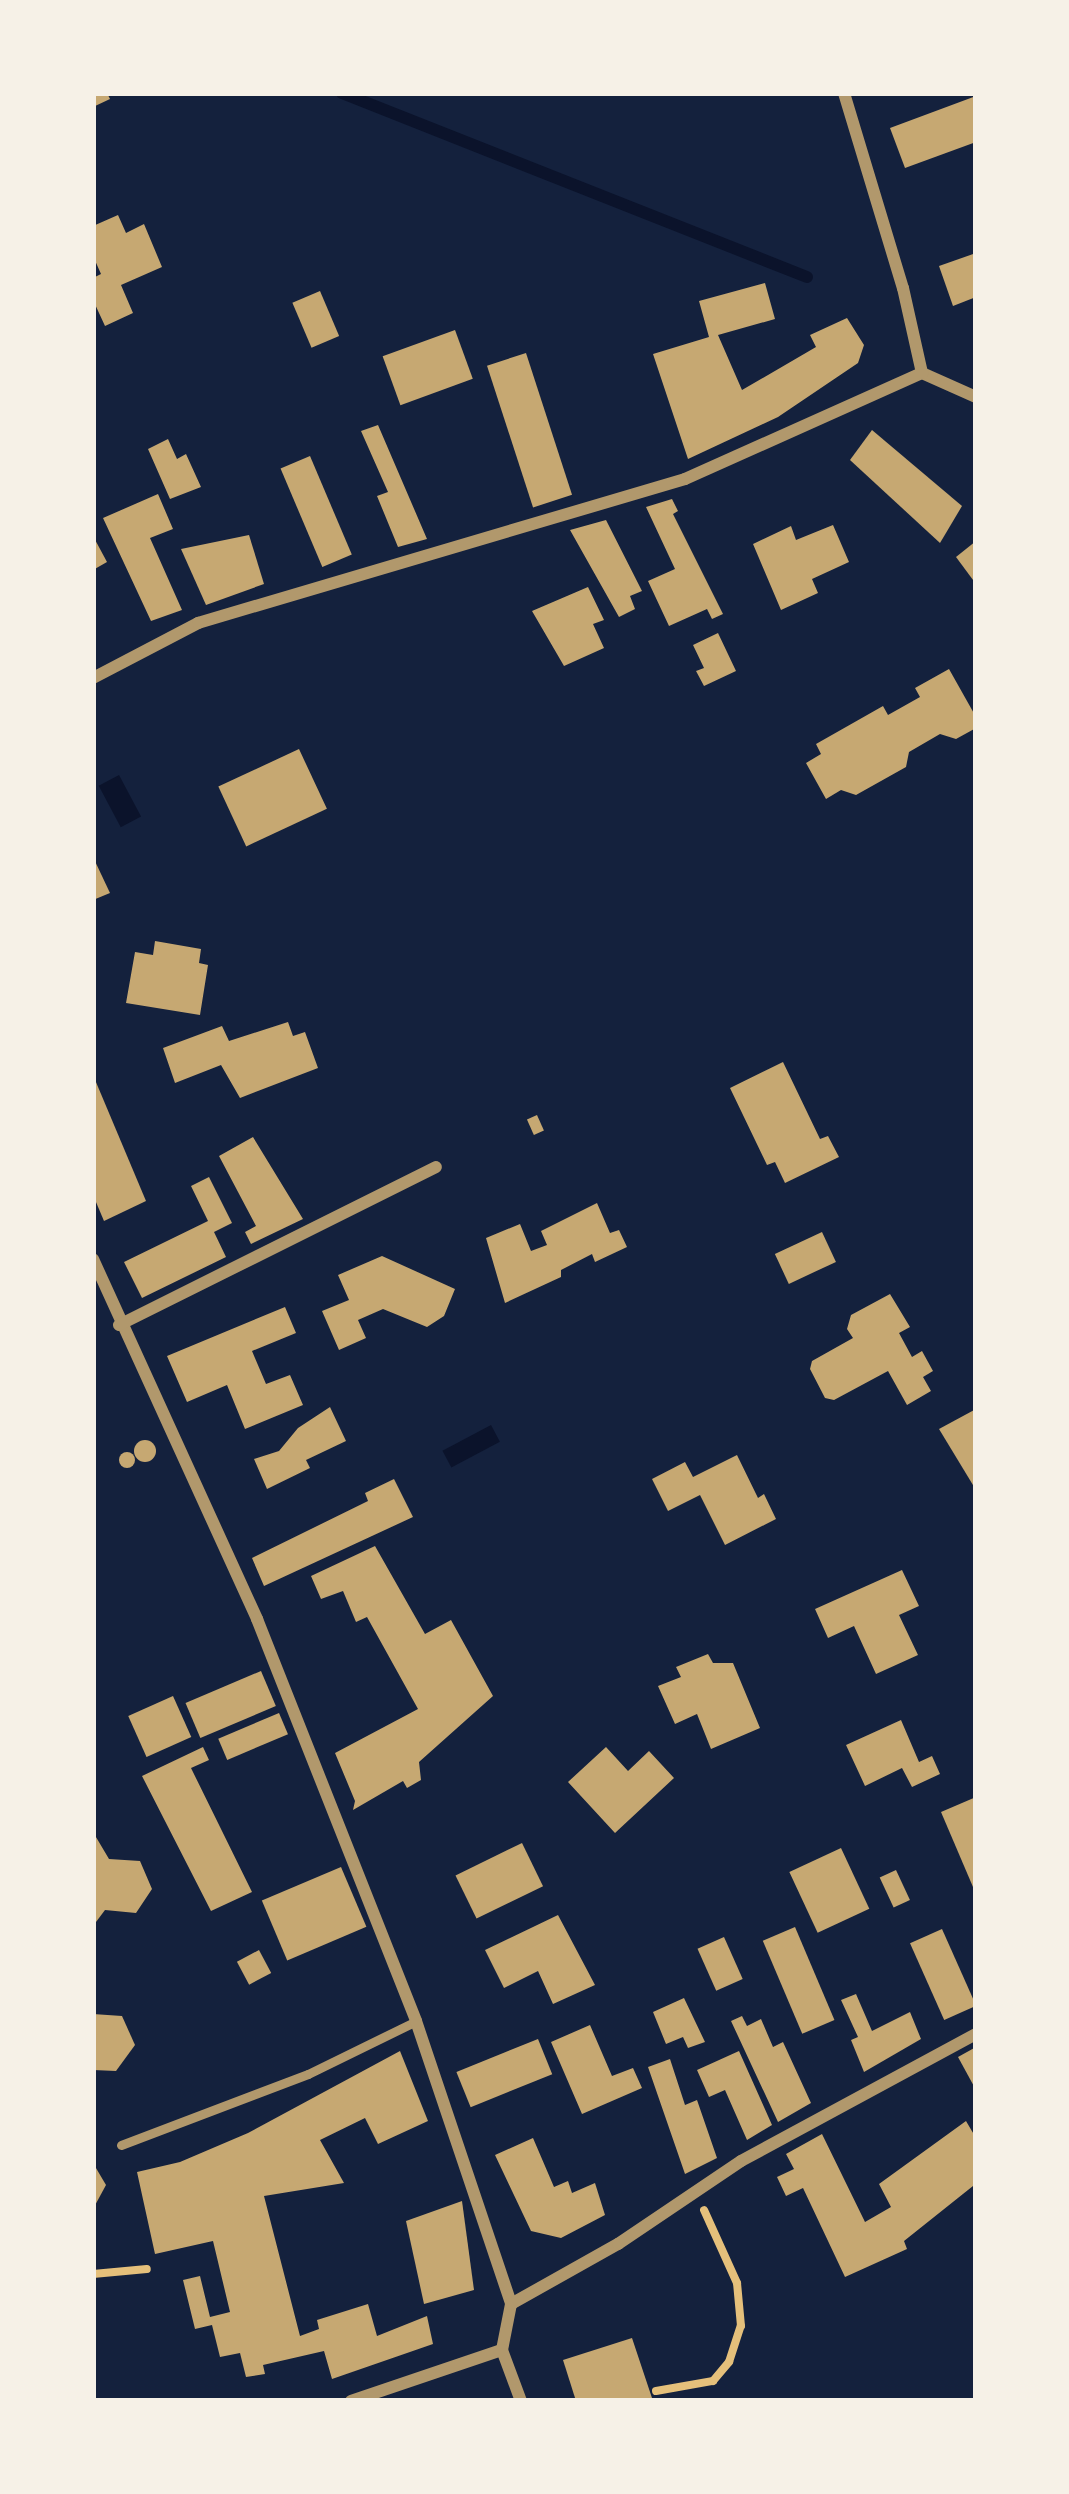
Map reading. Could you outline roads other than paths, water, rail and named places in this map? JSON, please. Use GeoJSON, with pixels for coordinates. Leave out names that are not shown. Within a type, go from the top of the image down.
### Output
{"type":"FeatureCollection","features":[{"type":"Feature","properties":{"kind":"street"},"geometry":{"type":"LineString","coordinates":[[844,93],[903,288],[922,373]]}},
{"type":"Feature","properties":{"kind":"street"},"geometry":{"type":"LineString","coordinates":[[93,678],[198,623],[685,479],[922,373],[976,397]]}},
{"type":"Feature","properties":{"kind":"street"},"geometry":{"type":"LineString","coordinates":[[119,1325],[436,1167]]}},
{"type":"Feature","properties":{"kind":"street"},"geometry":{"type":"LineString","coordinates":[[93,1259],[119,1325],[257,1619],[416,2021],[511,2304],[502,2350],[521,2401]]}},
{"type":"Feature","properties":{"kind":"street"},"geometry":{"type":"LineString","coordinates":[[511,2304],[618,2244],[741,2161],[976,2034]]}},
{"type":"Feature","properties":{"kind":"street"},"geometry":{"type":"LineString","coordinates":[[351,2401],[502,2350]]}},
{"type":"Feature","properties":{"kind":"lane"},"geometry":{"type":"LineString","coordinates":[[121,2145],[308,2074],[416,2021]]}},
{"type":"Feature","properties":{"kind":"water"},"geometry":{"type":"Polygon","coordinates":[[[119,775],[141,816],[121,827],[99,786],[119,775]]]}},
{"type":"Feature","properties":{"kind":"water"},"geometry":{"type":"Polygon","coordinates":[[[491,1425],[500,1442],[451,1468],[442,1451],[491,1425]]]}},
{"type":"Feature","properties":{"kind":"waterway"},"geometry":{"type":"LineString","coordinates":[[342,93],[807,277]]}}]}
